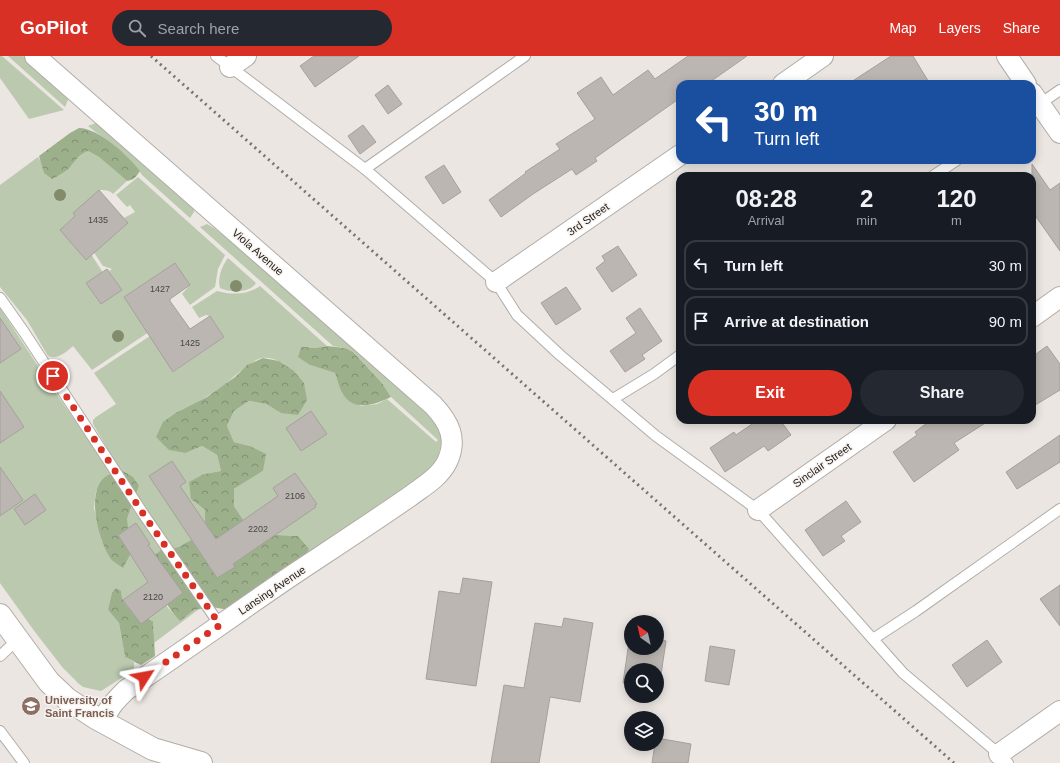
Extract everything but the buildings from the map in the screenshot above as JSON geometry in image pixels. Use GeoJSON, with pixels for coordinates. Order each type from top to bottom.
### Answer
{"type":"FeatureCollection","features":[{"type":"Feature","properties":{"kind":"street","name":"Viola Avenue"},"geometry":{"type":"LineString","coordinates":[[35,56],[433,405],[444,417],[450,429],[452,438],[447,462]]}},
{"type":"Feature","properties":{"kind":"street"},"geometry":{"type":"LineString","coordinates":[[789,80],[823,56]]}},
{"type":"Feature","properties":{"kind":"street"},"geometry":{"type":"LineString","coordinates":[[1007,56],[1023,80]]}},
{"type":"Feature","properties":{"kind":"street"},"geometry":{"type":"LineString","coordinates":[[1036,104],[1060,133]]}},
{"type":"Feature","properties":{"kind":"street","name":"3rd Street"},"geometry":{"type":"LineString","coordinates":[[496,282],[676,158]]}},
{"type":"Feature","properties":{"kind":"street"},"geometry":{"type":"LineString","coordinates":[[1036,314],[1060,297]]}},
{"type":"Feature","properties":{"kind":"street","name":"Sinclair Street"},"geometry":{"type":"LineString","coordinates":[[758,510],[880,424]]}},
{"type":"Feature","properties":{"kind":"street","name":"Lansing Avenue"},"geometry":{"type":"LineString","coordinates":[[103,722],[112,704],[126,690],[291,576],[382,517],[431,481],[447,462]]}},
{"type":"Feature","properties":{"kind":"street"},"geometry":{"type":"LineString","coordinates":[[0,615],[49,682],[67,699],[103,722],[153,749],[201,763]]}},
{"type":"Feature","properties":{"kind":"street"},"geometry":{"type":"LineString","coordinates":[[1004,758],[1060,711]]}},
{"type":"Feature","properties":{"kind":"lane"},"geometry":{"type":"LineString","coordinates":[[365,169],[525,56]]}},
{"type":"Feature","properties":{"kind":"lane"},"geometry":{"type":"LineString","coordinates":[[230,60],[365,169],[496,282],[517,315],[560,355],[656,436],[758,510],[903,673],[1004,758]]}},
{"type":"Feature","properties":{"kind":"lane"},"geometry":{"type":"LineString","coordinates":[[1036,101],[1060,90]]}},
{"type":"Feature","properties":{"kind":"lane"},"geometry":{"type":"LineString","coordinates":[[939,172],[951,164]]}},
{"type":"Feature","properties":{"kind":"lane"},"geometry":{"type":"LineString","coordinates":[[0,298],[144,515],[220,625]]}},
{"type":"Feature","properties":{"kind":"lane"},"geometry":{"type":"LineString","coordinates":[[613,399],[654,374],[676,358]]}},
{"type":"Feature","properties":{"kind":"lane"},"geometry":{"type":"LineString","coordinates":[[873,639],[916,611],[1060,509]]}},
{"type":"Feature","properties":{"kind":"lane"},"geometry":{"type":"LineString","coordinates":[[0,656],[17,640]]}},
{"type":"Feature","properties":{"kind":"lane"},"geometry":{"type":"LineString","coordinates":[[0,732],[24,763]]}},
{"type":"Feature","properties":{"kind":"green space"},"geometry":{"type":"Polygon","coordinates":[[[0,56],[2,56],[64,110],[29,119],[0,78],[0,56]]]}},
{"type":"Feature","properties":{"kind":"green space"},"geometry":{"type":"Polygon","coordinates":[[[8,56],[23,56],[65,94],[68,100],[65,107],[8,56]]]}},
{"type":"Feature","properties":{"kind":"green space"},"geometry":{"type":"Polygon","coordinates":[[[96,123],[189,203],[194,209],[194,212],[190,218],[142,175],[127,157],[88,126],[96,123]]]}},
{"type":"Feature","properties":{"kind":"green space"},"geometry":{"type":"Polygon","coordinates":[[[79,128],[87,129],[95,133],[121,151],[140,171],[136,177],[127,181],[99,157],[88,151],[80,156],[67,170],[52,179],[44,173],[39,156],[79,128]]]}},
{"type":"Feature","properties":{"kind":"green space"},"geometry":{"type":"Polygon","coordinates":[[[88,151],[99,157],[127,181],[113,194],[109,191],[99,190],[73,213],[75,216],[60,230],[78,250],[85,245],[102,271],[86,283],[101,304],[122,290],[109,271],[112,269],[103,266],[93,251],[128,223],[124,218],[135,212],[130,205],[127,207],[116,195],[138,177],[225,255],[218,269],[215,287],[190,305],[182,294],[190,285],[175,263],[124,297],[140,321],[161,324],[92,370],[73,346],[65,353],[58,356],[48,356],[27,320],[0,287],[0,185],[38,157],[43,165],[44,173],[71,166],[79,155],[88,151]]]}},
{"type":"Feature","properties":{"kind":"green space"},"geometry":{"type":"Polygon","coordinates":[[[207,224],[243,251],[411,396],[437,423],[442,437],[437,459],[426,473],[305,557],[298,536],[257,534],[248,527],[234,506],[234,489],[263,471],[250,446],[234,442],[227,426],[234,411],[249,401],[266,404],[281,413],[293,370],[286,365],[271,358],[262,358],[257,360],[251,363],[215,392],[177,412],[186,453],[202,446],[217,455],[221,471],[204,474],[191,499],[205,510],[205,527],[190,540],[178,547],[173,548],[136,494],[139,486],[121,472],[93,424],[93,420],[96,417],[116,404],[94,373],[162,328],[174,372],[224,337],[210,316],[206,315],[199,318],[192,307],[217,291],[228,293],[245,293],[260,286],[327,346],[320,348],[309,347],[310,365],[335,373],[339,382],[360,406],[377,404],[387,399],[436,442],[438,440],[391,397],[382,383],[353,352],[345,348],[333,346],[200,227],[207,224]]]}},
{"type":"Feature","properties":{"kind":"green space"},"geometry":{"type":"Polygon","coordinates":[[[228,258],[256,283],[253,286],[249,289],[240,291],[229,291],[220,288],[219,280],[221,272],[228,258]]]}},
{"type":"Feature","properties":{"kind":"green space"},"geometry":{"type":"Polygon","coordinates":[[[0,308],[51,386],[113,475],[96,491],[94,508],[102,542],[127,519],[132,506],[163,549],[160,593],[168,608],[180,620],[194,610],[199,609],[154,643],[153,621],[125,606],[121,597],[108,610],[119,623],[125,657],[134,662],[134,668],[131,672],[101,691],[83,687],[63,668],[0,583],[0,308]]]}},
{"type":"Feature","properties":{"kind":"green space"},"geometry":{"type":"Polygon","coordinates":[[[327,346],[345,348],[353,352],[382,383],[391,397],[366,405],[353,403],[348,400],[340,389],[335,373],[310,365],[298,357],[301,347],[317,348],[327,346]]]}},
{"type":"Feature","properties":{"kind":"green space"},"geometry":{"type":"Polygon","coordinates":[[[263,358],[279,361],[293,370],[304,383],[307,400],[298,415],[281,413],[266,404],[249,401],[234,411],[227,426],[234,442],[250,446],[266,454],[263,471],[234,489],[234,506],[248,527],[257,534],[298,536],[309,549],[301,564],[286,572],[269,578],[256,588],[244,601],[229,610],[212,607],[194,610],[180,621],[169,607],[161,593],[148,561],[161,550],[178,547],[193,539],[205,527],[205,510],[191,499],[189,482],[204,474],[221,471],[217,455],[202,446],[186,453],[169,450],[156,437],[163,422],[177,412],[207,397],[235,377],[247,365],[263,358]]]}},
{"type":"Feature","properties":{"kind":"green space"},"geometry":{"type":"Polygon","coordinates":[[[123,471],[133,477],[139,486],[127,519],[131,553],[123,568],[110,558],[105,548],[98,527],[95,504],[99,484],[105,477],[123,471]]]}},
{"type":"Feature","properties":{"kind":"green space"},"geometry":{"type":"Polygon","coordinates":[[[116,588],[121,591],[127,607],[153,621],[155,656],[141,665],[125,657],[119,623],[108,610],[112,593],[116,588]]]}},
{"type":"Feature","properties":{"kind":"railway"},"geometry":{"type":"LineString","coordinates":[[151,56],[954,763]]}},
{"type":"Feature","properties":{"kind":"place","name":"University of Saint Francis"},"geometry":{"type":"Point","coordinates":[31,706]}},
{"type":"Feature","properties":{"kind":"route"},"geometry":{"type":"LineString","coordinates":[[53,376],[144,515],[220,625],[144,677]]}}]}
